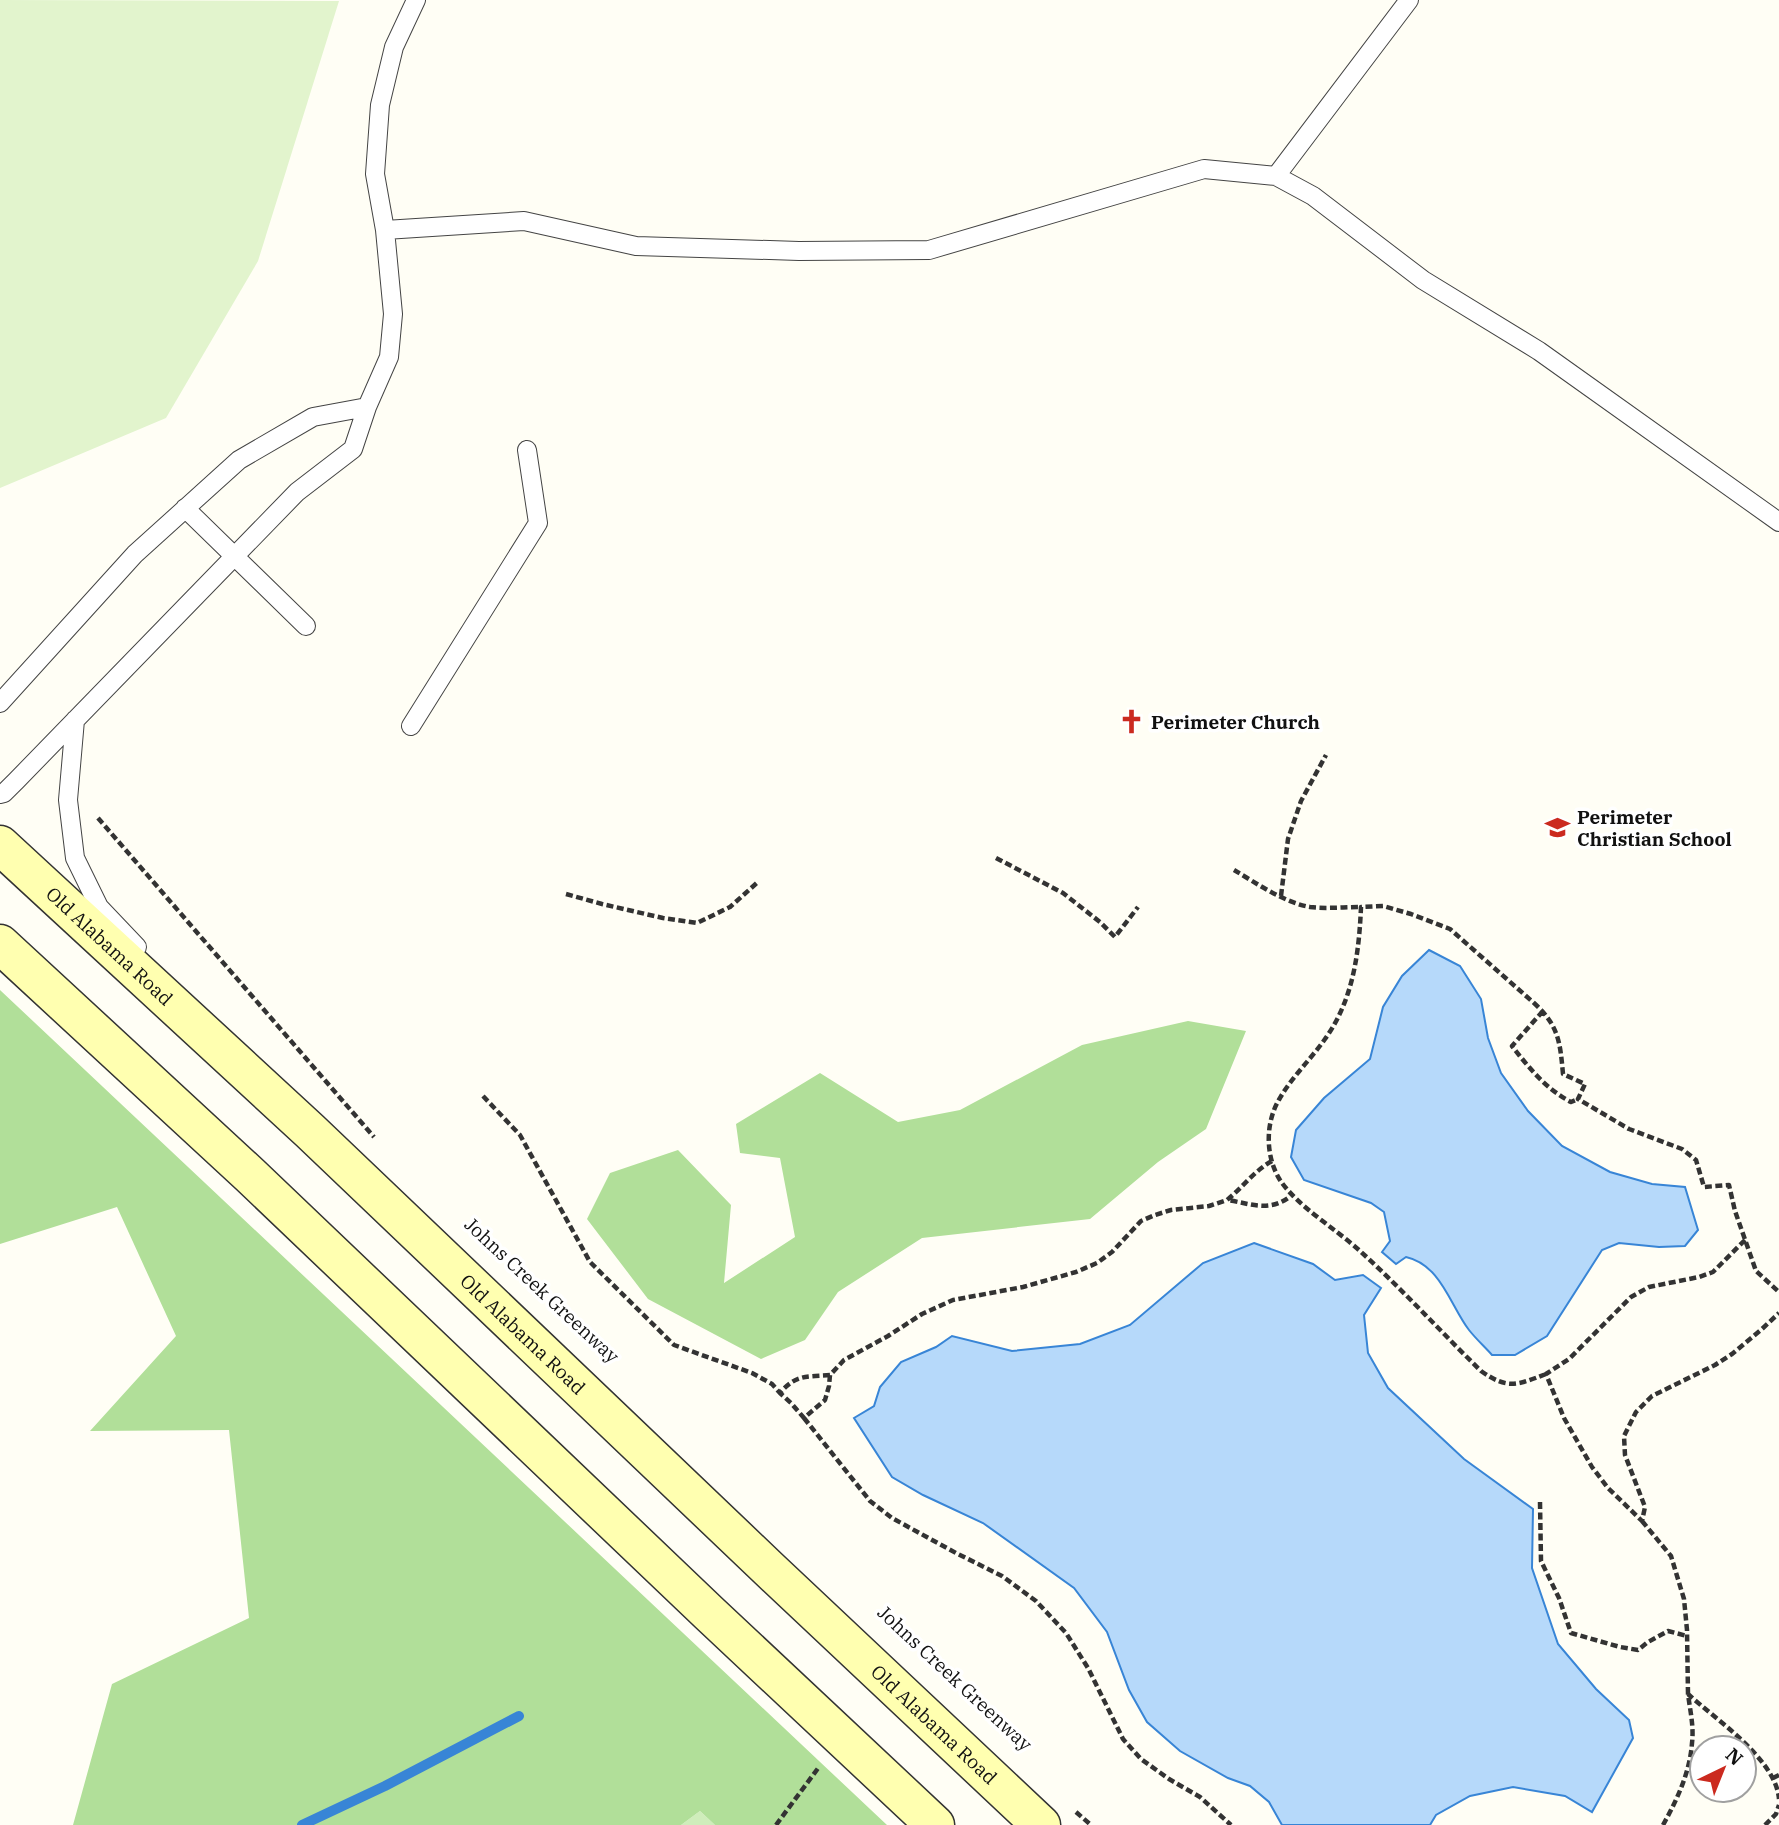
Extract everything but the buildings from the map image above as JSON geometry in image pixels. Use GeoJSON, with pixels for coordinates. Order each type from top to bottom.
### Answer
{"type":"FeatureCollection","features":[{"type":"Feature","properties":{"kind":"main road","name":"Old Alabama Road"},"geometry":{"type":"LineString","coordinates":[[0,845],[310,1131],[759,1560],[1056,1815]]}},
{"type":"Feature","properties":{"kind":"main road"},"geometry":{"type":"LineString","coordinates":[[0,944],[250,1175],[699,1604],[935,1825]]}},
{"type":"Feature","properties":{"kind":"lane"},"geometry":{"type":"LineString","coordinates":[[0,794],[4,793],[297,492],[353,449],[367,407],[389,357],[393,314],[375,174],[380,105],[394,47],[415,0]]}},
{"type":"Feature","properties":{"kind":"lane"},"geometry":{"type":"LineString","coordinates":[[1276,176],[1409,0]]}},
{"type":"Feature","properties":{"kind":"lane"},"geometry":{"type":"LineString","coordinates":[[384,230],[524,221],[636,246],[799,251],[929,250],[1204,169],[1276,176],[1313,196],[1423,280],[1539,351],[1779,522]]}},
{"type":"Feature","properties":{"kind":"lane"},"geometry":{"type":"LineString","coordinates":[[0,703],[135,554],[239,460],[313,417],[367,407]]}},
{"type":"Feature","properties":{"kind":"lane"},"geometry":{"type":"LineString","coordinates":[[411,726],[538,523],[527,450]]}},
{"type":"Feature","properties":{"kind":"lane"},"geometry":{"type":"LineString","coordinates":[[185,508],[306,626]]}},
{"type":"Feature","properties":{"kind":"lane"},"geometry":{"type":"LineString","coordinates":[[0,682],[34,666]]}},
{"type":"Feature","properties":{"kind":"lane"},"geometry":{"type":"LineString","coordinates":[[75,720],[69,815],[75,858],[99,907],[310,1131]]}},
{"type":"Feature","properties":{"kind":"path"},"geometry":{"type":"LineString","coordinates":[[1281,896],[1288,839],[1301,801],[1326,755]]}},
{"type":"Feature","properties":{"kind":"path"},"geometry":{"type":"LineString","coordinates":[[69,815],[96,816],[379,1143]]}},
{"type":"Feature","properties":{"kind":"path"},"geometry":{"type":"LineString","coordinates":[[996,858],[1063,893],[1115,937],[1138,907]]}},
{"type":"Feature","properties":{"kind":"path"},"geometry":{"type":"LineString","coordinates":[[1234,870],[1307,907],[1383,906],[1450,929],[1543,1011],[1558,1033],[1563,1074],[1585,1084],[1578,1099],[1571,1102],[1556,1094],[1533,1073],[1512,1046],[1543,1011]]}},
{"type":"Feature","properties":{"kind":"path"},"geometry":{"type":"LineString","coordinates":[[566,894],[626,910],[697,923],[730,907],[760,881]]}},
{"type":"Feature","properties":{"kind":"path"},"geometry":{"type":"LineString","coordinates":[[1361,907],[1359,941],[1349,992],[1327,1037],[1280,1098],[1274,1110],[1269,1130],[1272,1160],[1280,1180],[1292,1195],[1360,1251],[1480,1371],[1493,1380],[1508,1385],[1546,1374],[1569,1359],[1631,1297],[1650,1287],[1713,1272],[1745,1240]]}},
{"type":"Feature","properties":{"kind":"path"},"geometry":{"type":"LineString","coordinates":[[483,1096],[520,1135],[590,1262],[674,1345],[752,1373],[772,1384],[804,1418],[870,1501],[903,1524],[1002,1576],[1036,1601],[1066,1633],[1088,1668],[1123,1739],[1141,1759],[1200,1797],[1231,1825]]}},
{"type":"Feature","properties":{"kind":"path"},"geometry":{"type":"LineString","coordinates":[[1578,1099],[1629,1129],[1682,1149],[1696,1160],[1704,1187],[1728,1185],[1756,1271],[1779,1292]]}},
{"type":"Feature","properties":{"kind":"path"},"geometry":{"type":"LineString","coordinates":[[804,1418],[825,1400],[830,1386],[830,1375],[844,1360],[922,1314],[953,1300],[1023,1287],[1097,1263],[1112,1252],[1141,1221],[1171,1210],[1209,1206],[1227,1200],[1241,1189],[1259,1168],[1272,1160]]}},
{"type":"Feature","properties":{"kind":"path"},"geometry":{"type":"LineString","coordinates":[[1227,1200],[1269,1207],[1292,1195]]}},
{"type":"Feature","properties":{"kind":"path"},"geometry":{"type":"LineString","coordinates":[[1642,1521],[1645,1507],[1625,1455],[1624,1436],[1636,1412],[1652,1396],[1732,1354],[1779,1312]]}},
{"type":"Feature","properties":{"kind":"path"},"geometry":{"type":"LineString","coordinates":[[1546,1374],[1564,1418],[1592,1467],[1671,1556],[1684,1598],[1692,1743],[1679,1792],[1663,1825]]}},
{"type":"Feature","properties":{"kind":"path"},"geometry":{"type":"LineString","coordinates":[[780,1393],[788,1382],[800,1377],[830,1375]]}},
{"type":"Feature","properties":{"kind":"path"},"geometry":{"type":"LineString","coordinates":[[1540,1502],[1541,1561],[1559,1598],[1571,1633],[1638,1650],[1668,1631],[1688,1636]]}},
{"type":"Feature","properties":{"kind":"path"},"geometry":{"type":"LineString","coordinates":[[1688,1694],[1733,1732],[1765,1764],[1778,1789],[1779,1798]]}},
{"type":"Feature","properties":{"kind":"path"},"geometry":{"type":"LineString","coordinates":[[776,1825],[824,1761]]}},
{"type":"Feature","properties":{"kind":"path"},"geometry":{"type":"LineString","coordinates":[[1773,1778],[1779,1775]]}},
{"type":"Feature","properties":{"kind":"path"},"geometry":{"type":"LineString","coordinates":[[1765,1825],[1778,1814],[1779,1805]]}},
{"type":"Feature","properties":{"kind":"path"},"geometry":{"type":"LineString","coordinates":[[1056,1815],[1091,1825]]}},
{"type":"Feature","properties":{"kind":"green space"},"geometry":{"type":"Polygon","coordinates":[[[0,0],[339,1],[258,261],[166,418],[0,488],[0,0]]]}},
{"type":"Feature","properties":{"kind":"green space"},"geometry":{"type":"Polygon","coordinates":[[[0,990],[887,1825],[715,1825],[700,1811],[681,1825],[73,1825],[112,1684],[249,1618],[229,1430],[90,1431],[176,1336],[117,1207],[0,1244],[0,990]]]}},
{"type":"Feature","properties":{"kind":"green space"},"geometry":{"type":"Polygon","coordinates":[[[1188,1021],[1246,1031],[1206,1129],[1158,1162],[1090,1219],[922,1238],[838,1292],[805,1340],[761,1359],[648,1299],[587,1219],[610,1173],[678,1150],[731,1205],[724,1283],[795,1237],[780,1158],[740,1153],[736,1124],[820,1073],[898,1122],[960,1110],[1082,1045],[1188,1021]]]}},
{"type":"Feature","properties":{"kind":"green space"},"geometry":{"type":"Polygon","coordinates":[[[700,1811],[715,1825],[681,1825],[700,1811]]]}},
{"type":"Feature","properties":{"kind":"water"},"geometry":{"type":"Polygon","coordinates":[[[1429,950],[1460,966],[1481,999],[1488,1038],[1501,1073],[1528,1111],[1562,1146],[1610,1172],[1652,1184],[1685,1187],[1698,1230],[1685,1246],[1659,1247],[1619,1243],[1602,1250],[1547,1336],[1515,1355],[1492,1355],[1469,1330],[1444,1287],[1428,1268],[1406,1257],[1396,1264],[1382,1252],[1390,1241],[1384,1212],[1371,1203],[1304,1180],[1291,1157],[1296,1130],[1324,1098],[1370,1059],[1383,1007],[1402,976],[1429,950]]]}},
{"type":"Feature","properties":{"kind":"water"},"geometry":{"type":"Polygon","coordinates":[[[1254,1243],[1313,1264],[1335,1280],[1363,1275],[1381,1288],[1364,1315],[1368,1353],[1388,1388],[1464,1459],[1533,1509],[1532,1568],[1558,1644],[1596,1689],[1629,1720],[1633,1738],[1592,1812],[1565,1796],[1513,1787],[1470,1796],[1436,1815],[1430,1825],[1282,1825],[1269,1802],[1250,1786],[1228,1778],[1180,1751],[1147,1722],[1129,1690],[1107,1632],[1074,1588],[983,1523],[892,1477],[854,1418],[874,1406],[880,1387],[901,1362],[936,1347],[952,1336],[1012,1351],[1080,1344],[1130,1325],[1203,1263],[1254,1243]]]}},
{"type":"Feature","properties":{"kind":"waterway"},"geometry":{"type":"LineString","coordinates":[[302,1825],[385,1786],[519,1716]]}},
{"type":"Feature","properties":{"kind":"place","name":"Perimeter Church"},"geometry":{"type":"Point","coordinates":[1131,722]}},
{"type":"Feature","properties":{"kind":"place","name":"Perimeter Christian School"},"geometry":{"type":"Point","coordinates":[1557,828]}}]}
